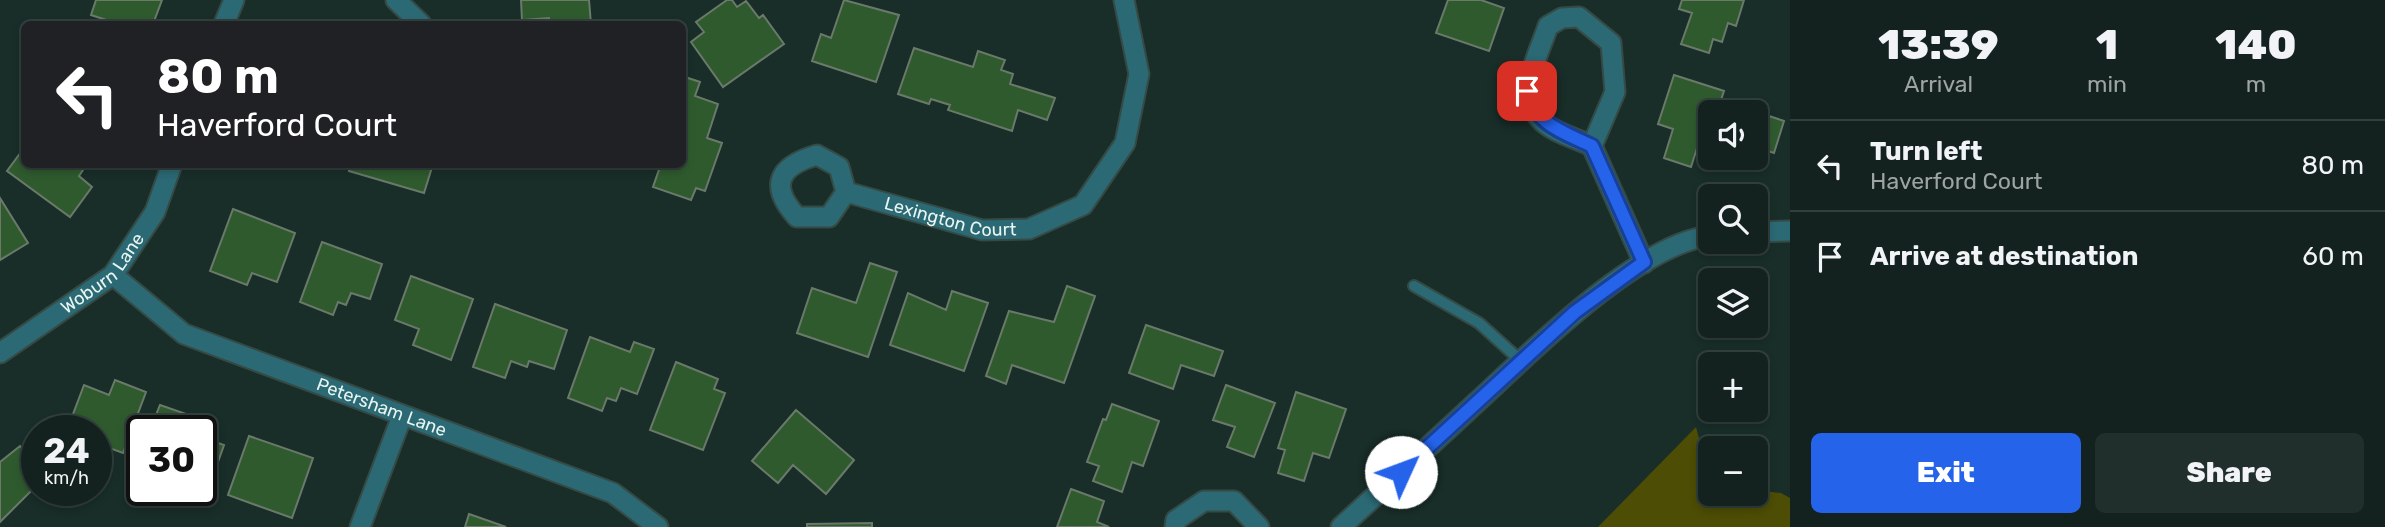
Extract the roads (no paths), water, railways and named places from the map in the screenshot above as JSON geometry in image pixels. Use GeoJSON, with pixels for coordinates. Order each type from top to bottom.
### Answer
{"type":"FeatureCollection","features":[{"type":"Feature","properties":{"kind":"street"},"geometry":{"type":"LineString","coordinates":[[225,21],[234,0]]}},
{"type":"Feature","properties":{"kind":"street"},"geometry":{"type":"LineString","coordinates":[[396,0],[418,21]]}},
{"type":"Feature","properties":{"kind":"street","name":"Lexington Court"},"geometry":{"type":"LineString","coordinates":[[846,192],[982,230],[1028,229],[1083,205],[1125,143],[1139,74],[1125,0]]}},
{"type":"Feature","properties":{"kind":"street"},"geometry":{"type":"LineString","coordinates":[[1592,146],[1615,92],[1611,43],[1579,17],[1562,18],[1548,26],[1527,91],[1530,104],[1544,123],[1592,146],[1644,262]]}},
{"type":"Feature","properties":{"kind":"street","name":"Woburn Lane"},"geometry":{"type":"LineString","coordinates":[[0,353],[113,275],[155,212],[171,168]]}},
{"type":"Feature","properties":{"kind":"street"},"geometry":{"type":"LineString","coordinates":[[1768,232],[1790,232]]}},
{"type":"Feature","properties":{"kind":"street"},"geometry":{"type":"LineString","coordinates":[[1341,527],[1575,312],[1644,262],[1698,237]]}},
{"type":"Feature","properties":{"kind":"street","name":"Petersham Lane"},"geometry":{"type":"LineString","coordinates":[[113,275],[184,334],[613,493],[658,527]]}},
{"type":"Feature","properties":{"kind":"street"},"geometry":{"type":"LineString","coordinates":[[360,527],[402,416]]}},
{"type":"Feature","properties":{"kind":"street"},"geometry":{"type":"LineString","coordinates":[[1175,527],[1176,520],[1204,501],[1234,501],[1259,527]]}},
{"type":"Feature","properties":{"kind":"lane"},"geometry":{"type":"LineString","coordinates":[[1414,286],[1479,323],[1521,361]]}}]}
